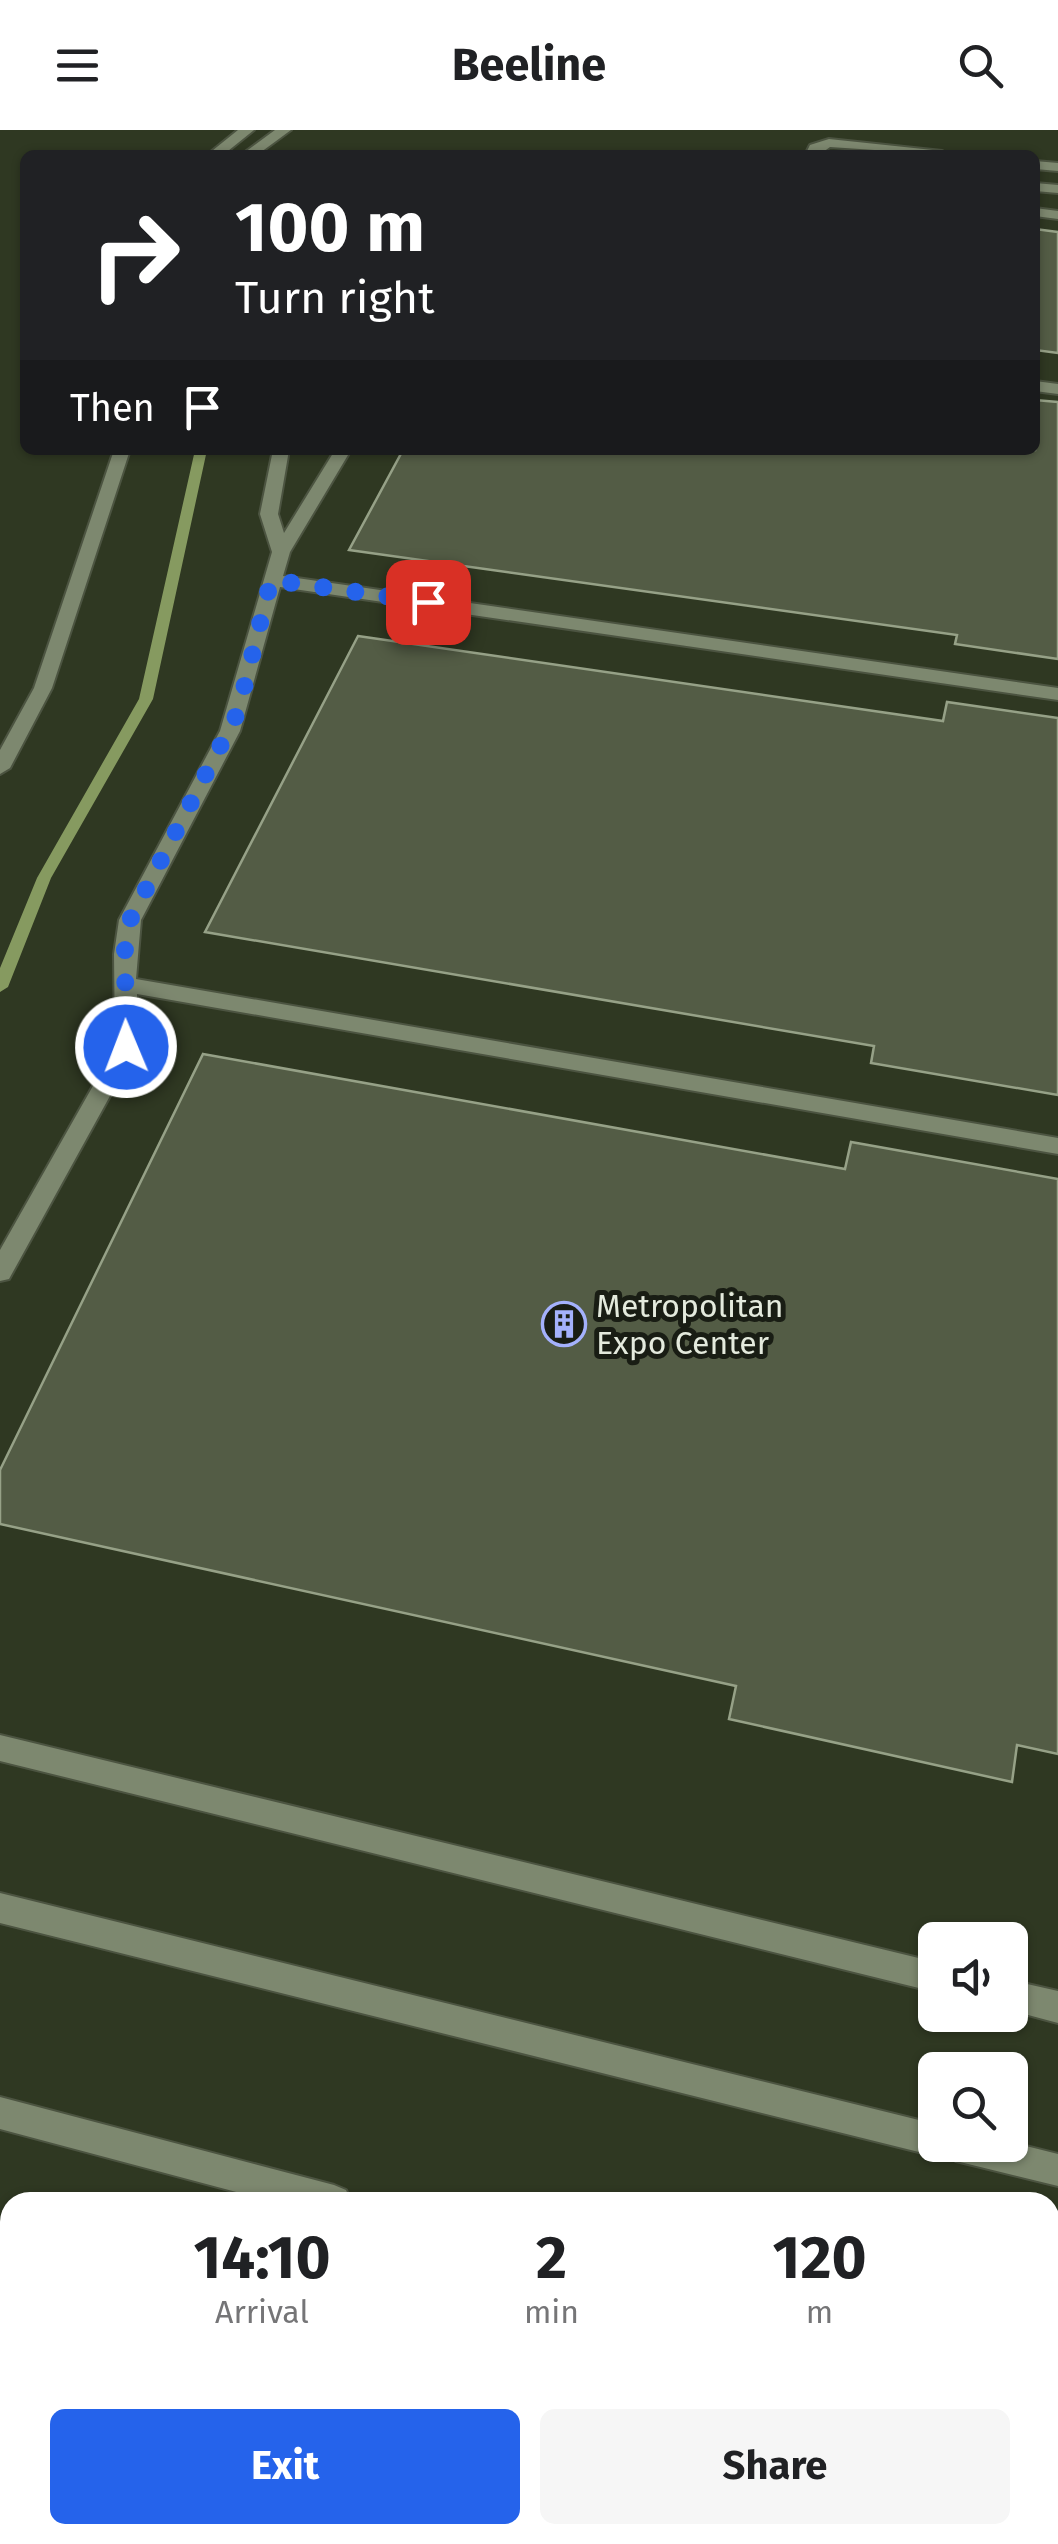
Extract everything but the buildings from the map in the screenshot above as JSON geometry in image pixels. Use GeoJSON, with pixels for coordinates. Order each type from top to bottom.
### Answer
{"type":"FeatureCollection","features":[{"type":"Feature","properties":{"kind":"street"},"geometry":{"type":"LineString","coordinates":[[221,150],[247,130]]}},
{"type":"Feature","properties":{"kind":"street"},"geometry":{"type":"LineString","coordinates":[[255,150],[284,130]]}},
{"type":"Feature","properties":{"kind":"street"},"geometry":{"type":"LineString","coordinates":[[814,150],[830,143],[895,150]]}},
{"type":"Feature","properties":{"kind":"street"},"geometry":{"type":"LineString","coordinates":[[0,768],[43,688],[120,455]]}},
{"type":"Feature","properties":{"kind":"street"},"geometry":{"type":"LineString","coordinates":[[280,455],[269,514],[280,552]]}},
{"type":"Feature","properties":{"kind":"street"},"geometry":{"type":"LineString","coordinates":[[0,1272],[126,1047],[129,1022],[122,950],[130,920],[238,712],[280,552],[340,455]]}},
{"type":"Feature","properties":{"kind":"street"},"geometry":{"type":"LineString","coordinates":[[271,580],[1058,694]]}},
{"type":"Feature","properties":{"kind":"street"},"geometry":{"type":"LineString","coordinates":[[124,984],[1058,1146]]}},
{"type":"Feature","properties":{"kind":"street"},"geometry":{"type":"LineString","coordinates":[[0,1748],[918,1973]]}},
{"type":"Feature","properties":{"kind":"street"},"geometry":{"type":"LineString","coordinates":[[0,1908],[918,2136]]}},
{"type":"Feature","properties":{"kind":"street"},"geometry":{"type":"LineString","coordinates":[[1028,2000],[1058,2007]]}},
{"type":"Feature","properties":{"kind":"street"},"geometry":{"type":"LineString","coordinates":[[0,2113],[296,2192]]}},
{"type":"Feature","properties":{"kind":"street"},"geometry":{"type":"LineString","coordinates":[[1025,2162],[1058,2170]]}},
{"type":"Feature","properties":{"kind":"waterway"},"geometry":{"type":"LineString","coordinates":[[0,987],[44,878],[146,699],[200,455]]}},
{"type":"Feature","properties":{"kind":"place","name":"Metropolitan Expo Center"},"geometry":{"type":"Point","coordinates":[564,1324]}},
{"type":"Feature","properties":{"kind":"route"},"geometry":{"type":"LineString","coordinates":[[126,1047],[129,1022],[122,950],[130,920],[238,712],[271,580],[428,602]]}}]}
